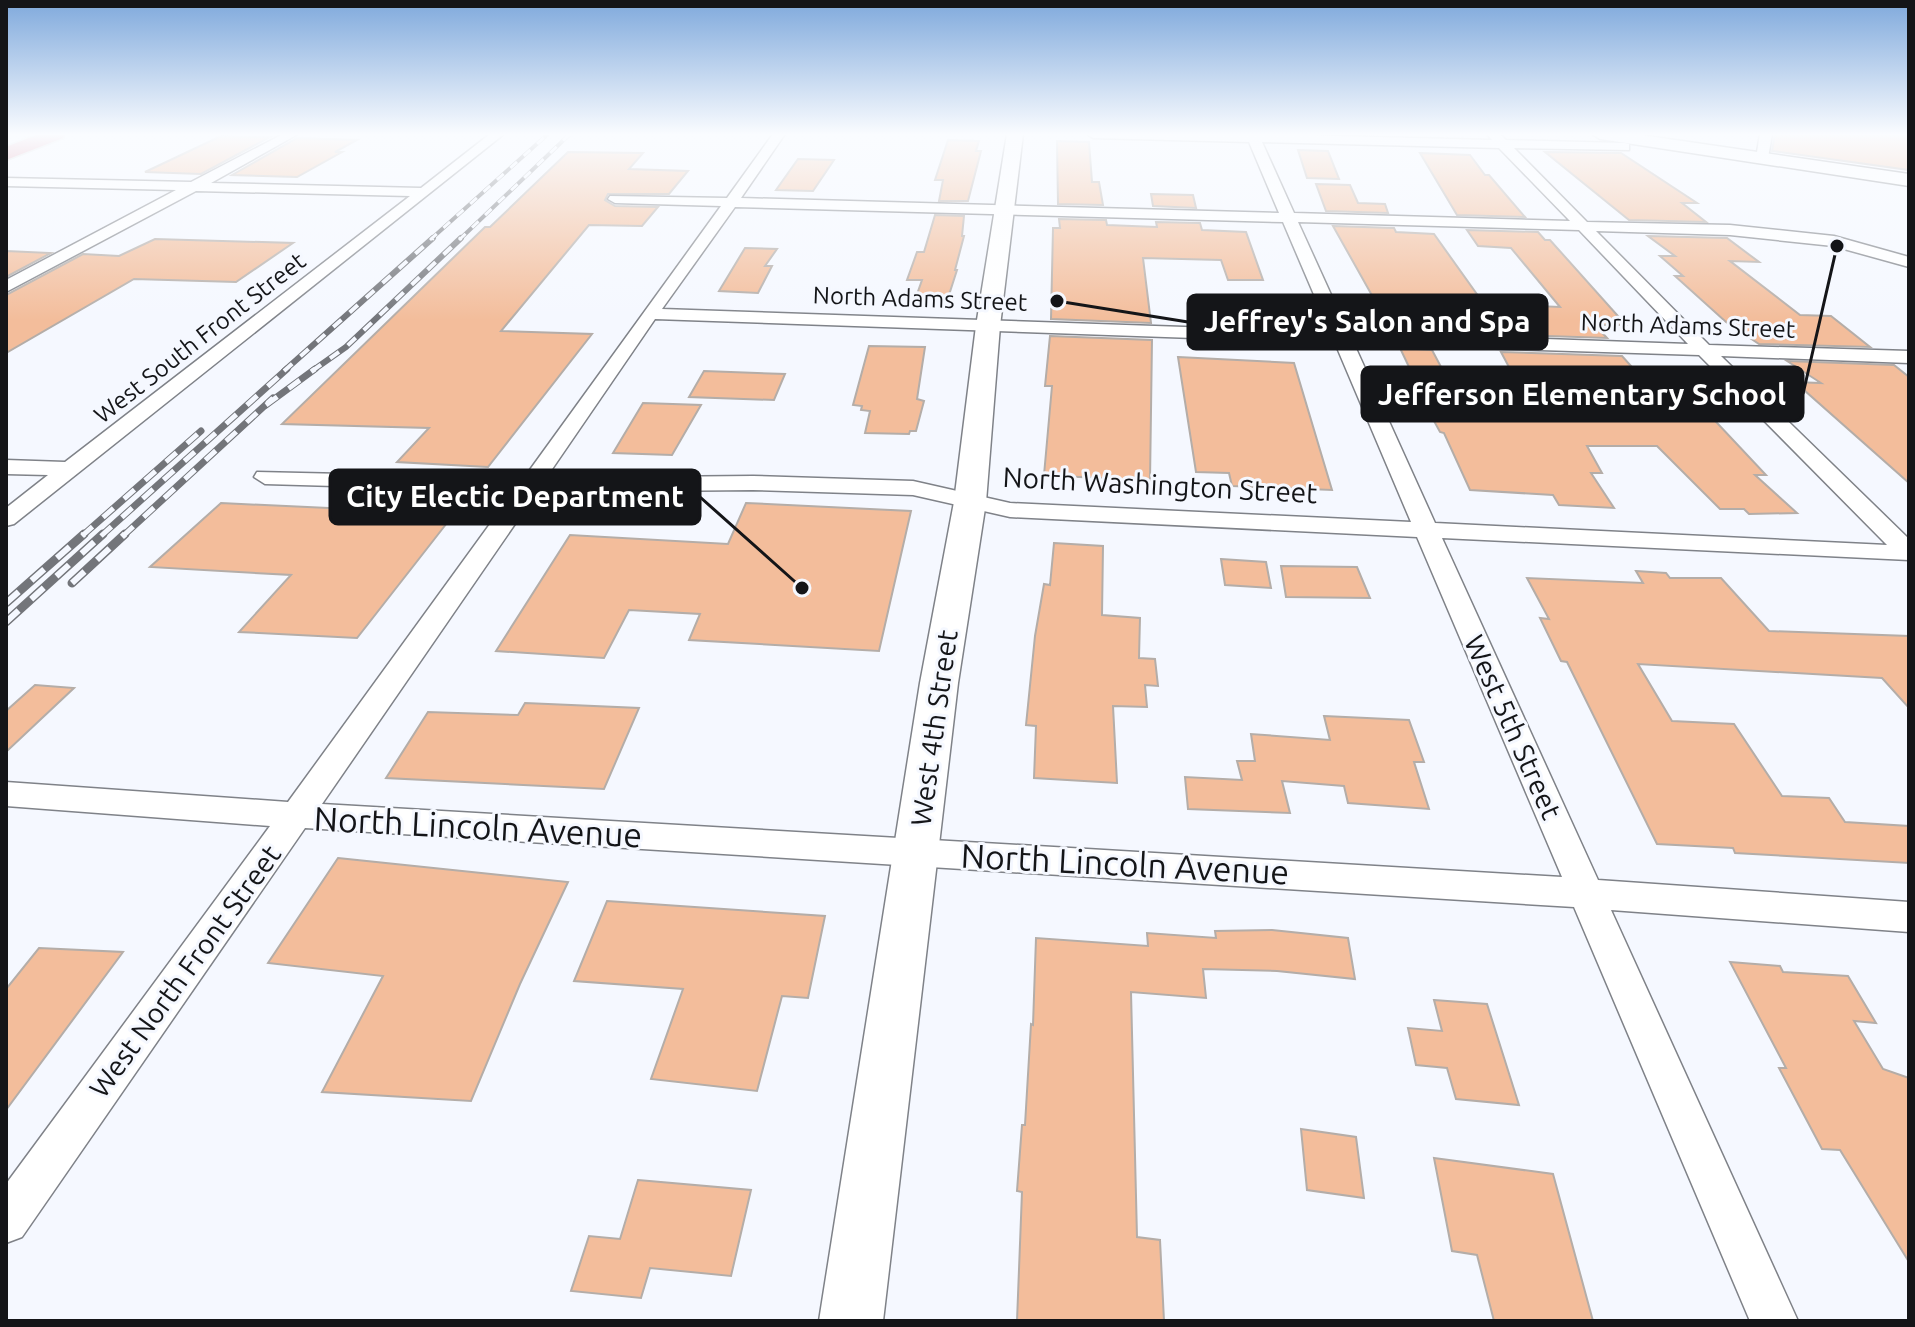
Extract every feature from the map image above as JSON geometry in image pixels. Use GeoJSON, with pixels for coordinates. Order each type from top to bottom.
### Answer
{"type":"FeatureCollection","features":[{"type":"Feature","properties":{"kind":"main road","name":"West 4th Street"},"geometry":{"type":"LineString","coordinates":[[851,1321],[939,683],[970,502],[988,326],[1007,196]]}},
{"type":"Feature","properties":{"kind":"street"},"geometry":{"type":"LineString","coordinates":[[6,287],[175,196]]}},
{"type":"Feature","properties":{"kind":"street","name":"West South Front Street"},"geometry":{"type":"LineString","coordinates":[[6,519],[420,196]]}},
{"type":"Feature","properties":{"kind":"street","name":"West North Front Street"},"geometry":{"type":"LineString","coordinates":[[6,1221],[532,485],[649,314],[738,196]]}},
{"type":"Feature","properties":{"kind":"street","name":"West 5th Street"},"geometry":{"type":"LineString","coordinates":[[1280,196],[1774,1321]]}},
{"type":"Feature","properties":{"kind":"street"},"geometry":{"type":"LineString","coordinates":[[1554,196],[1909,553]]}},
{"type":"Feature","properties":{"kind":"street"},"geometry":{"type":"LineString","coordinates":[[615,199],[1730,230],[1834,241],[1909,262]]}},
{"type":"Feature","properties":{"kind":"street","name":"North Adams Street"},"geometry":{"type":"LineString","coordinates":[[649,314],[1909,357]]}},
{"type":"Feature","properties":{"kind":"street"},"geometry":{"type":"LineString","coordinates":[[6,467],[70,469]]}},
{"type":"Feature","properties":{"kind":"street","name":"North Washington Street"},"geometry":{"type":"LineString","coordinates":[[265,477],[532,485],[753,483],[913,488],[1010,510],[1909,553]]}},
{"type":"Feature","properties":{"kind":"street","name":"North Lincoln Avenue"},"geometry":{"type":"LineString","coordinates":[[6,794],[296,816],[1585,891],[1909,917]]}},
{"type":"Feature","properties":{"kind":"building"},"geometry":{"type":"Polygon","coordinates":[[[522,196],[607,196],[605,200],[615,206],[658,207],[642,226],[589,225],[501,331],[592,334],[488,467],[397,462],[429,428],[282,424],[485,227],[490,227],[522,196]]]}},
{"type":"Feature","properties":{"kind":"building"},"geometry":{"type":"Polygon","coordinates":[[[940,196],[969,196],[968,201],[939,201],[940,196]]]}},
{"type":"Feature","properties":{"kind":"building"},"geometry":{"type":"Polygon","coordinates":[[[1058,196],[1101,196],[1103,205],[1058,204],[1058,196]]]}},
{"type":"Feature","properties":{"kind":"building"},"geometry":{"type":"Polygon","coordinates":[[[1151,196],[1193,196],[1196,208],[1153,206],[1151,196]]]}},
{"type":"Feature","properties":{"kind":"building"},"geometry":{"type":"Polygon","coordinates":[[[1320,196],[1355,196],[1358,203],[1385,204],[1388,213],[1326,211],[1320,196]]]}},
{"type":"Feature","properties":{"kind":"building"},"geometry":{"type":"Polygon","coordinates":[[[1446,196],[1507,196],[1525,217],[1457,215],[1446,196]]]}},
{"type":"Feature","properties":{"kind":"building"},"geometry":{"type":"Polygon","coordinates":[[[1599,196],[1686,196],[1697,203],[1682,203],[1706,222],[1629,220],[1599,196]]]}},
{"type":"Feature","properties":{"kind":"building"},"geometry":{"type":"Polygon","coordinates":[[[935,215],[964,216],[964,236],[957,270],[948,298],[916,297],[922,280],[907,280],[917,252],[924,252],[935,215]]]}},
{"type":"Feature","properties":{"kind":"building"},"geometry":{"type":"Polygon","coordinates":[[[1059,219],[1106,220],[1107,225],[1157,227],[1156,222],[1200,223],[1202,230],[1246,232],[1263,280],[1228,280],[1221,260],[1143,258],[1151,323],[1051,319],[1053,228],[1060,228],[1059,219]]]}},
{"type":"Feature","properties":{"kind":"building"},"geometry":{"type":"Polygon","coordinates":[[[1333,226],[1394,228],[1396,232],[1434,234],[1484,304],[1560,307],[1511,248],[1478,246],[1467,230],[1538,232],[1545,240],[1550,240],[1626,325],[1595,325],[1607,338],[1491,334],[1486,324],[1418,323],[1423,332],[1392,331],[1333,226]]]}},
{"type":"Feature","properties":{"kind":"building"},"geometry":{"type":"Polygon","coordinates":[[[1648,236],[1727,238],[1759,262],[1730,261],[1800,315],[1831,316],[1870,347],[1759,344],[1726,322],[1675,276],[1683,276],[1660,256],[1675,256],[1648,236]]]}},
{"type":"Feature","properties":{"kind":"building"},"geometry":{"type":"Polygon","coordinates":[[[155,239],[293,243],[236,282],[134,279],[6,353],[6,295],[83,254],[119,256],[155,239]]]}},
{"type":"Feature","properties":{"kind":"building"},"geometry":{"type":"Polygon","coordinates":[[[745,248],[777,249],[765,266],[772,266],[758,293],[719,291],[745,248]]]}},
{"type":"Feature","properties":{"kind":"building"},"geometry":{"type":"Polygon","coordinates":[[[6,251],[51,253],[6,277],[6,251]]]}},
{"type":"Feature","properties":{"kind":"building"},"geometry":{"type":"Polygon","coordinates":[[[1050,336],[1152,340],[1150,481],[1044,475],[1052,386],[1045,386],[1050,336]]]}},
{"type":"Feature","properties":{"kind":"building"},"geometry":{"type":"Polygon","coordinates":[[[869,346],[925,347],[917,399],[924,401],[916,431],[909,434],[865,433],[870,411],[853,405],[869,346]]]}},
{"type":"Feature","properties":{"kind":"building"},"geometry":{"type":"Polygon","coordinates":[[[1400,348],[1432,350],[1449,382],[1518,384],[1501,352],[1622,356],[1640,376],[1673,376],[1766,475],[1755,475],[1797,513],[1749,514],[1744,509],[1720,509],[1657,446],[1587,446],[1602,473],[1591,473],[1614,508],[1559,505],[1553,495],[1470,490],[1444,433],[1440,432],[1417,390],[1420,390],[1400,348]]]}},
{"type":"Feature","properties":{"kind":"building"},"geometry":{"type":"Polygon","coordinates":[[[1178,357],[1294,363],[1332,490],[1232,486],[1229,473],[1196,472],[1178,357]]]}},
{"type":"Feature","properties":{"kind":"building"},"geometry":{"type":"Polygon","coordinates":[[[1787,361],[1894,365],[1909,377],[1909,483],[1795,382],[1821,383],[1787,361]]]}},
{"type":"Feature","properties":{"kind":"building"},"geometry":{"type":"Polygon","coordinates":[[[704,371],[785,374],[774,400],[689,397],[704,371]]]}},
{"type":"Feature","properties":{"kind":"building"},"geometry":{"type":"Polygon","coordinates":[[[643,403],[701,405],[672,455],[613,453],[643,403]]]}},
{"type":"Feature","properties":{"kind":"building"},"geometry":{"type":"Polygon","coordinates":[[[221,503],[454,514],[357,638],[239,632],[291,575],[150,567],[221,503]]]}},
{"type":"Feature","properties":{"kind":"building"},"geometry":{"type":"Polygon","coordinates":[[[746,503],[911,511],[879,651],[689,640],[700,614],[629,610],[604,658],[496,651],[570,535],[728,544],[746,503]]]}},
{"type":"Feature","properties":{"kind":"building"},"geometry":{"type":"Polygon","coordinates":[[[1054,543],[1103,546],[1102,615],[1140,618],[1139,658],[1155,659],[1158,686],[1145,685],[1147,707],[1113,706],[1117,783],[1034,778],[1036,726],[1026,725],[1035,636],[1044,584],[1050,585],[1054,543]]]}},
{"type":"Feature","properties":{"kind":"building"},"geometry":{"type":"Polygon","coordinates":[[[1221,559],[1266,562],[1271,588],[1225,585],[1221,559]]]}},
{"type":"Feature","properties":{"kind":"building"},"geometry":{"type":"Polygon","coordinates":[[[1281,566],[1357,567],[1370,598],[1286,597],[1281,566]]]}},
{"type":"Feature","properties":{"kind":"building"},"geometry":{"type":"Polygon","coordinates":[[[1636,571],[1666,573],[1670,578],[1721,578],[1769,631],[1909,636],[1909,708],[1882,678],[1638,664],[1672,721],[1734,724],[1782,796],[1829,798],[1845,822],[1909,826],[1909,863],[1735,853],[1733,848],[1657,844],[1567,662],[1561,661],[1540,618],[1549,619],[1527,578],[1643,583],[1636,571]]]}},
{"type":"Feature","properties":{"kind":"building"},"geometry":{"type":"Polygon","coordinates":[[[35,685],[74,688],[6,752],[6,711],[35,685]]]}},
{"type":"Feature","properties":{"kind":"building"},"geometry":{"type":"Polygon","coordinates":[[[525,703],[639,708],[604,789],[386,778],[428,712],[518,715],[525,703]]]}},
{"type":"Feature","properties":{"kind":"building"},"geometry":{"type":"Polygon","coordinates":[[[1324,716],[1409,720],[1424,762],[1414,762],[1429,809],[1348,803],[1344,786],[1282,781],[1290,813],[1188,809],[1185,777],[1242,780],[1237,761],[1255,761],[1251,734],[1330,740],[1324,716]]]}},
{"type":"Feature","properties":{"kind":"building"},"geometry":{"type":"Polygon","coordinates":[[[338,858],[568,882],[520,984],[471,1101],[322,1092],[383,976],[268,963],[338,858]]]}},
{"type":"Feature","properties":{"kind":"building"},"geometry":{"type":"Polygon","coordinates":[[[607,901],[825,916],[808,998],[782,996],[757,1091],[651,1079],[683,989],[574,981],[607,901]]]}},
{"type":"Feature","properties":{"kind":"building"},"geometry":{"type":"Polygon","coordinates":[[[1272,930],[1348,938],[1355,979],[1277,971],[1203,969],[1206,998],[1131,992],[1137,1237],[1160,1240],[1164,1321],[1017,1321],[1022,1192],[1017,1191],[1033,1025],[1036,938],[1148,946],[1147,933],[1216,938],[1215,931],[1272,930]]]}},
{"type":"Feature","properties":{"kind":"building"},"geometry":{"type":"Polygon","coordinates":[[[39,948],[123,952],[6,1110],[6,989],[39,948]]]}},
{"type":"Feature","properties":{"kind":"building"},"geometry":{"type":"Polygon","coordinates":[[[1730,962],[1780,966],[1783,972],[1848,976],[1876,1023],[1854,1021],[1883,1069],[1909,1078],[1909,1262],[1840,1150],[1822,1149],[1779,1068],[1786,1068],[1730,962]]]}},
{"type":"Feature","properties":{"kind":"building"},"geometry":{"type":"Polygon","coordinates":[[[1434,1000],[1487,1004],[1519,1105],[1456,1099],[1447,1068],[1416,1065],[1408,1028],[1442,1031],[1434,1000]]]}},
{"type":"Feature","properties":{"kind":"building"},"geometry":{"type":"Polygon","coordinates":[[[1301,1129],[1356,1137],[1364,1198],[1307,1190],[1301,1129]]]}},
{"type":"Feature","properties":{"kind":"building"},"geometry":{"type":"Polygon","coordinates":[[[1434,1158],[1553,1174],[1593,1321],[1494,1321],[1477,1255],[1452,1251],[1434,1158]]]}},
{"type":"Feature","properties":{"kind":"building"},"geometry":{"type":"Polygon","coordinates":[[[638,1180],[751,1190],[731,1276],[650,1268],[641,1298],[571,1291],[589,1236],[620,1239],[638,1180]]]}},
{"type":"Feature","properties":{"kind":"railway"},"geometry":{"type":"LineString","coordinates":[[430,240],[479,196]]}},
{"type":"Feature","properties":{"kind":"railway"},"geometry":{"type":"LineString","coordinates":[[459,240],[505,196]]}},
{"type":"Feature","properties":{"kind":"railway"},"geometry":{"type":"LineString","coordinates":[[284,371],[433,238]]}},
{"type":"Feature","properties":{"kind":"railway"},"geometry":{"type":"LineString","coordinates":[[312,371],[346,347],[461,238]]}},
{"type":"Feature","properties":{"kind":"railway"},"geometry":{"type":"LineString","coordinates":[[101,536],[287,369]]}},
{"type":"Feature","properties":{"kind":"railway"},"geometry":{"type":"LineString","coordinates":[[266,405],[315,369]]}},
{"type":"Feature","properties":{"kind":"railway"},"geometry":{"type":"LineString","coordinates":[[123,536],[273,398]]}},
{"type":"Feature","properties":{"kind":"railway"},"geometry":{"type":"LineString","coordinates":[[82,536],[201,431]]}},
{"type":"Feature","properties":{"kind":"railway"},"geometry":{"type":"LineString","coordinates":[[6,603],[84,534]]}},
{"type":"Feature","properties":{"kind":"railway"},"geometry":{"type":"LineString","coordinates":[[6,622],[103,534]]}},
{"type":"Feature","properties":{"kind":"railway"},"geometry":{"type":"LineString","coordinates":[[72,583],[125,534]]}},
{"type":"Feature","properties":{"kind":"place","name":"Jefferson Elementary School"},"geometry":{"type":"Point","coordinates":[1837,246]}},
{"type":"Feature","properties":{"kind":"place","name":"Jeffrey's Salon and Spa"},"geometry":{"type":"Point","coordinates":[1057,301]}},
{"type":"Feature","properties":{"kind":"place","name":"City Electic Department"},"geometry":{"type":"Point","coordinates":[802,588]}}]}
